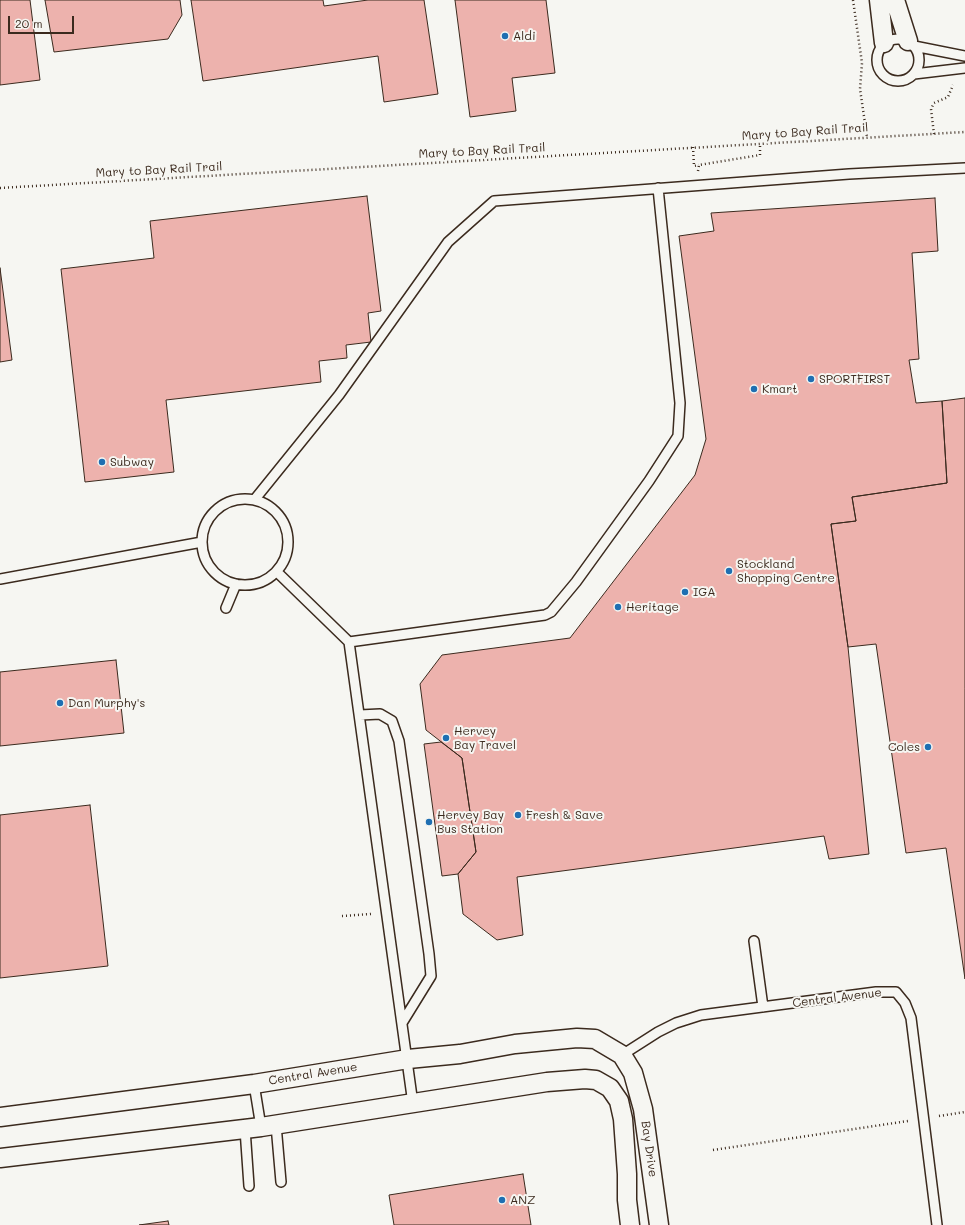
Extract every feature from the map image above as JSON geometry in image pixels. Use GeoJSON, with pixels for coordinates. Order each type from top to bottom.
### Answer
{"type":"FeatureCollection","features":[{"type":"Feature","properties":{"kind":"street"},"geometry":{"type":"LineString","coordinates":[[879,0],[884,43]]}},
{"type":"Feature","properties":{"kind":"street"},"geometry":{"type":"LineString","coordinates":[[895,0],[911,44]]}},
{"type":"Feature","properties":{"kind":"street","name":"Central Avenue"},"geometry":{"type":"LineString","coordinates":[[0,1117],[254,1084],[408,1059],[460,1054],[515,1044],[576,1038],[595,1039],[622,1054]]}},
{"type":"Feature","properties":{"kind":"street","name":"Bay Drive"},"geometry":{"type":"LineString","coordinates":[[622,1054],[633,1073],[643,1109],[659,1225]]}},
{"type":"Feature","properties":{"kind":"street","name":"Bay Drive"},"geometry":{"type":"LineString","coordinates":[[413,1104],[547,1082],[585,1079],[596,1080],[610,1088],[619,1101],[623,1119],[627,1174],[627,1200],[630,1225]]}},
{"type":"Feature","properties":{"kind":"street"},"geometry":{"type":"LineString","coordinates":[[0,1158],[260,1127],[413,1104]]}},
{"type":"Feature","properties":{"kind":"lane"},"geometry":{"type":"LineString","coordinates":[[965,56],[892,39],[884,43],[879,50],[877,59],[878,68],[882,75],[890,80],[898,81],[907,79],[914,74],[965,68]]}},
{"type":"Feature","properties":{"kind":"lane"},"geometry":{"type":"LineString","coordinates":[[911,44],[919,59],[914,74]]}},
{"type":"Feature","properties":{"kind":"lane"},"geometry":{"type":"LineString","coordinates":[[255,499],[339,395],[448,242],[494,200],[965,168]]}},
{"type":"Feature","properties":{"kind":"lane"},"geometry":{"type":"LineString","coordinates":[[350,642],[545,615],[551,612],[576,582],[649,481],[678,436],[680,403],[658,188]]}},
{"type":"Feature","properties":{"kind":"lane"},"geometry":{"type":"LineString","coordinates":[[245,498],[255,499],[267,504],[277,512],[284,523],[288,536],[288,549],[284,561],[276,572],[265,580],[251,585],[236,584],[223,579],[212,569],[204,556],[202,542],[204,528],[211,515],[222,505],[245,498]]}},
{"type":"Feature","properties":{"kind":"lane"},"geometry":{"type":"LineString","coordinates":[[0,579],[202,542]]}},
{"type":"Feature","properties":{"kind":"lane"},"geometry":{"type":"LineString","coordinates":[[276,572],[350,642],[413,1104]]}},
{"type":"Feature","properties":{"kind":"lane"},"geometry":{"type":"LineString","coordinates":[[226,608],[236,584]]}},
{"type":"Feature","properties":{"kind":"lane"},"geometry":{"type":"LineString","coordinates":[[360,715],[380,714],[392,721],[399,741],[429,954],[431,976],[402,1023]]}},
{"type":"Feature","properties":{"kind":"lane"},"geometry":{"type":"LineString","coordinates":[[754,941],[763,1007]]}},
{"type":"Feature","properties":{"kind":"lane","name":"Central Avenue"},"geometry":{"type":"LineString","coordinates":[[622,1054],[676,1023],[701,1015],[876,992],[896,992],[905,1003],[911,1018],[937,1225]]}},
{"type":"Feature","properties":{"kind":"lane"},"geometry":{"type":"LineString","coordinates":[[254,1084],[260,1127],[281,1182]]}},
{"type":"Feature","properties":{"kind":"lane"},"geometry":{"type":"LineString","coordinates":[[249,1186],[260,1127]]}},
{"type":"Feature","properties":{"kind":"path"},"geometry":{"type":"LineString","coordinates":[[853,0],[862,63],[860,89],[867,137]]}},
{"type":"Feature","properties":{"kind":"path"},"geometry":{"type":"LineString","coordinates":[[934,134],[931,109],[934,103],[948,97],[953,86]]}},
{"type":"Feature","properties":{"kind":"path","name":"Mary to Bay Rail Trail"},"geometry":{"type":"LineString","coordinates":[[0,188],[965,132]]}},
{"type":"Feature","properties":{"kind":"path"},"geometry":{"type":"LineString","coordinates":[[693,147],[694,166],[760,155],[760,145]]}},
{"type":"Feature","properties":{"kind":"path"},"geometry":{"type":"LineString","coordinates":[[698,176],[699,165]]}},
{"type":"Feature","properties":{"kind":"path"},"geometry":{"type":"LineString","coordinates":[[342,916],[387,912]]}},
{"type":"Feature","properties":{"kind":"path"},"geometry":{"type":"LineString","coordinates":[[713,1150],[965,1112]]}},
{"type":"Feature","properties":{"kind":"building"},"geometry":{"type":"Polygon","coordinates":[[[0,0],[30,0],[40,80],[0,85],[0,0]]]}},
{"type":"Feature","properties":{"kind":"building"},"geometry":{"type":"Polygon","coordinates":[[[45,0],[180,0],[182,15],[168,39],[54,52],[45,0]]]}},
{"type":"Feature","properties":{"kind":"building"},"geometry":{"type":"Polygon","coordinates":[[[191,0],[323,0],[324,6],[368,0],[424,0],[438,94],[384,102],[378,56],[203,81],[191,0]]]}},
{"type":"Feature","properties":{"kind":"building","name":"Aldi"},"geometry":{"type":"Polygon","coordinates":[[[455,0],[546,0],[555,73],[512,78],[516,111],[470,117],[455,0]]]}},
{"type":"Feature","properties":{"kind":"building"},"geometry":{"type":"Polygon","coordinates":[[[367,196],[381,311],[368,313],[371,342],[346,345],[347,358],[319,361],[321,382],[166,400],[174,472],[85,482],[61,269],[154,258],[150,221],[367,196]]]}},
{"type":"Feature","properties":{"kind":"building","name":"Stockland Shopping Centre"},"geometry":{"type":"Polygon","coordinates":[[[935,198],[938,251],[912,253],[919,359],[909,360],[916,403],[942,401],[947,483],[852,497],[856,521],[831,524],[848,647],[869,854],[829,859],[824,836],[517,877],[523,935],[497,940],[463,914],[458,874],[476,852],[462,758],[426,730],[420,684],[442,655],[570,638],[695,475],[706,439],[679,236],[714,231],[711,213],[935,198]]]}},
{"type":"Feature","properties":{"kind":"building"},"geometry":{"type":"Polygon","coordinates":[[[0,268],[12,360],[0,362],[0,268]]]}},
{"type":"Feature","properties":{"kind":"building","name":"Coles"},"geometry":{"type":"Polygon","coordinates":[[[965,398],[965,979],[946,848],[906,853],[876,644],[848,647],[831,524],[856,521],[852,497],[947,483],[942,401],[965,398]]]}},
{"type":"Feature","properties":{"kind":"building","name":"Dan Murphy's"},"geometry":{"type":"Polygon","coordinates":[[[116,660],[124,733],[0,746],[0,672],[116,660]]]}},
{"type":"Feature","properties":{"kind":"building"},"geometry":{"type":"Polygon","coordinates":[[[441,742],[462,758],[476,852],[458,874],[442,876],[424,744],[441,742]]]}},
{"type":"Feature","properties":{"kind":"building"},"geometry":{"type":"Polygon","coordinates":[[[90,805],[108,966],[0,978],[0,815],[90,805]]]}},
{"type":"Feature","properties":{"kind":"building"},"geometry":{"type":"Polygon","coordinates":[[[523,1174],[531,1225],[394,1225],[389,1195],[523,1174]]]}},
{"type":"Feature","properties":{"kind":"building"},"geometry":{"type":"Polygon","coordinates":[[[168,1221],[169,1225],[139,1225],[168,1221]]]}},
{"type":"Feature","properties":{"kind":"place","name":"Aldi"},"geometry":{"type":"Point","coordinates":[505,36]}},
{"type":"Feature","properties":{"kind":"place","name":"SPORTFIRST"},"geometry":{"type":"Point","coordinates":[811,379]}},
{"type":"Feature","properties":{"kind":"place","name":"Kmart"},"geometry":{"type":"Point","coordinates":[754,389]}},
{"type":"Feature","properties":{"kind":"place","name":"Subway"},"geometry":{"type":"Point","coordinates":[102,462]}},
{"type":"Feature","properties":{"kind":"place","name":"Stockland Shopping Centre"},"geometry":{"type":"Point","coordinates":[729,571]}},
{"type":"Feature","properties":{"kind":"place","name":"IGA"},"geometry":{"type":"Point","coordinates":[685,592]}},
{"type":"Feature","properties":{"kind":"place","name":"Heritage"},"geometry":{"type":"Point","coordinates":[618,607]}},
{"type":"Feature","properties":{"kind":"place","name":"Dan Murphy's"},"geometry":{"type":"Point","coordinates":[60,703]}},
{"type":"Feature","properties":{"kind":"place","name":"Hervey Bay Travel"},"geometry":{"type":"Point","coordinates":[446,738]}},
{"type":"Feature","properties":{"kind":"place","name":"Coles"},"geometry":{"type":"Point","coordinates":[928,747]}},
{"type":"Feature","properties":{"kind":"place","name":"Fresh & Save"},"geometry":{"type":"Point","coordinates":[518,815]}},
{"type":"Feature","properties":{"kind":"place","name":"Hervey Bay Bus Station"},"geometry":{"type":"Point","coordinates":[429,822]}},
{"type":"Feature","properties":{"kind":"place","name":"ANZ"},"geometry":{"type":"Point","coordinates":[502,1200]}}]}
